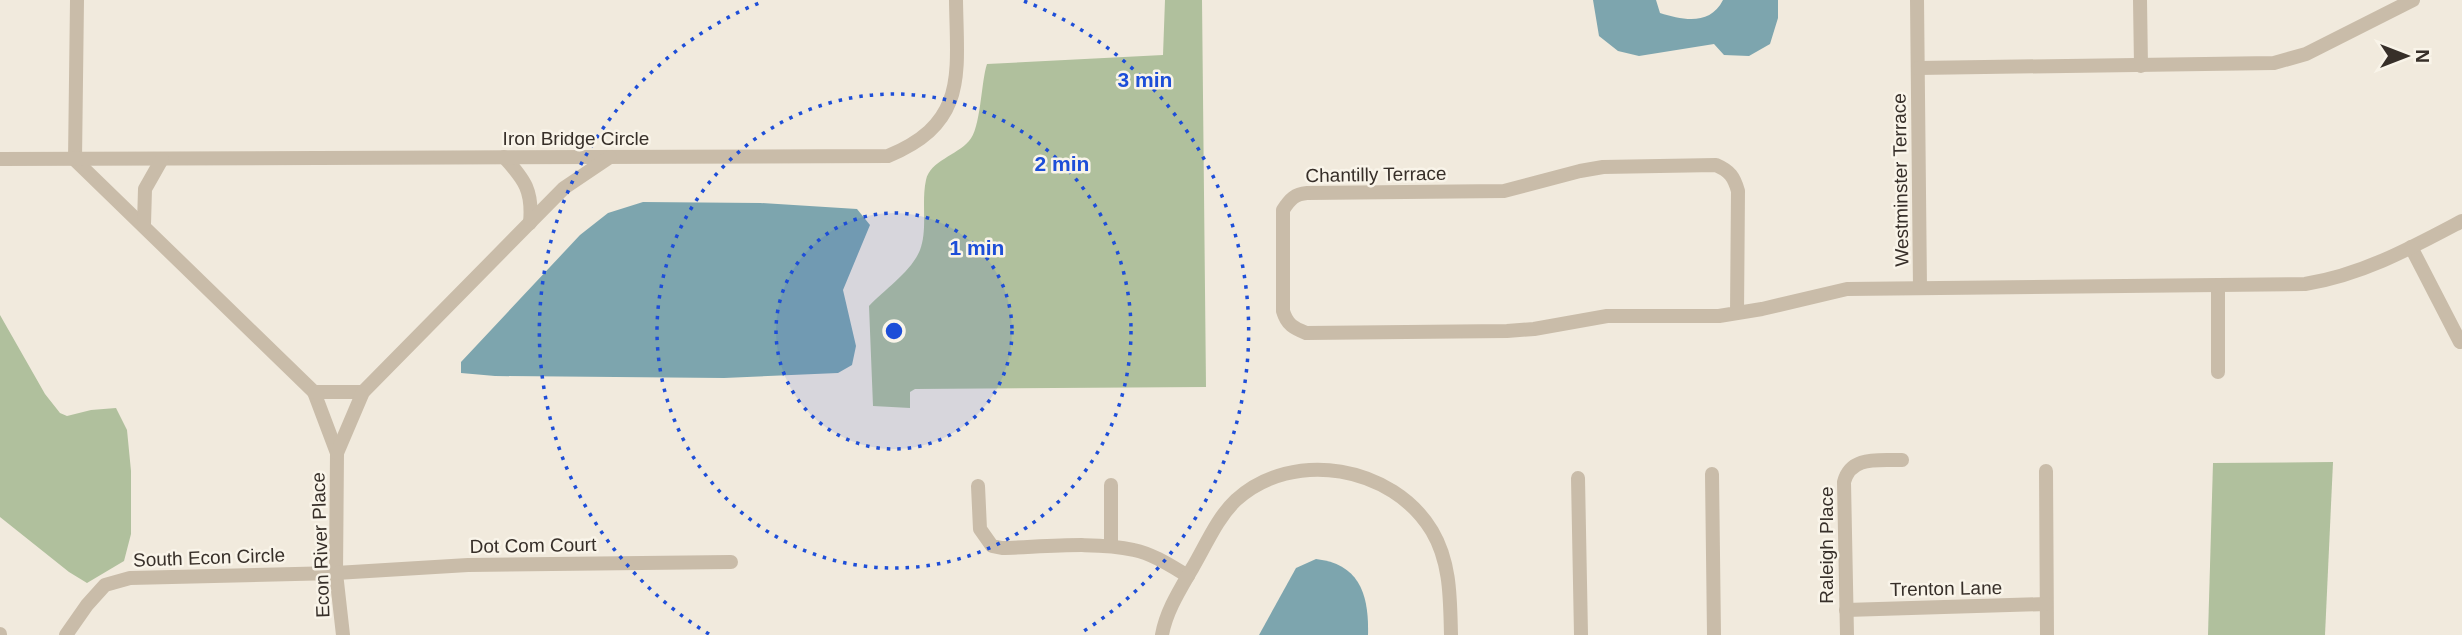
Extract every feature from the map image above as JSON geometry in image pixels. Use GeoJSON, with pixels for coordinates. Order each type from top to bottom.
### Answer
{"type":"FeatureCollection","features":[{"type":"Feature","properties":{"kind":"street"},"geometry":{"type":"LineString","coordinates":[[77,0],[75,160],[144,224],[314,392],[337,453]]}},
{"type":"Feature","properties":{"kind":"street","name":"Iron Bridge Circle"},"geometry":{"type":"LineString","coordinates":[[0,159],[888,156],[912,146],[936,127],[950,103],[957,73],[956,0]]}},
{"type":"Feature","properties":{"kind":"street"},"geometry":{"type":"LineString","coordinates":[[1917,0],[1918,68]]}},
{"type":"Feature","properties":{"kind":"street"},"geometry":{"type":"LineString","coordinates":[[2140,0],[2141,66]]}},
{"type":"Feature","properties":{"kind":"street","name":"Westminster Terrace"},"geometry":{"type":"LineString","coordinates":[[2413,0],[2306,54],[2274,62],[1918,68],[1920,288],[2305,284],[2358,272],[2462,221]]}},
{"type":"Feature","properties":{"kind":"street"},"geometry":{"type":"LineString","coordinates":[[337,453],[363,392],[564,188],[611,156]]}},
{"type":"Feature","properties":{"kind":"street"},"geometry":{"type":"LineString","coordinates":[[504,157],[525,180],[532,204],[530,223]]}},
{"type":"Feature","properties":{"kind":"street"},"geometry":{"type":"LineString","coordinates":[[144,224],[145,189],[162,159]]}},
{"type":"Feature","properties":{"kind":"street","name":"Chantilly Terrace"},"geometry":{"type":"LineString","coordinates":[[1737,313],[1738,191],[1727,170],[1716,165],[1602,167],[1580,170],[1504,191],[1307,193],[1290,199],[1283,209],[1283,311],[1285,319],[1293,328],[1306,332],[1507,331],[1607,316],[1718,316],[1737,313],[1847,289],[1920,288]]}},
{"type":"Feature","properties":{"kind":"street"},"geometry":{"type":"LineString","coordinates":[[2411,247],[2460,342]]}},
{"type":"Feature","properties":{"kind":"street"},"geometry":{"type":"LineString","coordinates":[[2218,286],[2218,372]]}},
{"type":"Feature","properties":{"kind":"street"},"geometry":{"type":"LineString","coordinates":[[314,392],[363,392]]}},
{"type":"Feature","properties":{"kind":"street","name":"Econ River Place"},"geometry":{"type":"LineString","coordinates":[[337,453],[336,573],[343,635]]}},
{"type":"Feature","properties":{"kind":"street","name":"Raleigh Place"},"geometry":{"type":"LineString","coordinates":[[1847,635],[1846,473],[1862,461],[1902,460]]}},
{"type":"Feature","properties":{"kind":"street"},"geometry":{"type":"LineString","coordinates":[[1162,635],[1169,612],[1188,576],[1218,523],[1236,500],[1261,483],[1285,474],[1319,469],[1345,472],[1390,489],[1410,505],[1431,530],[1441,551],[1447,574],[1451,635]]}},
{"type":"Feature","properties":{"kind":"street"},"geometry":{"type":"LineString","coordinates":[[2046,471],[2047,635]]}},
{"type":"Feature","properties":{"kind":"street"},"geometry":{"type":"LineString","coordinates":[[1712,474],[1714,635]]}},
{"type":"Feature","properties":{"kind":"street"},"geometry":{"type":"LineString","coordinates":[[1578,478],[1581,635]]}},
{"type":"Feature","properties":{"kind":"street"},"geometry":{"type":"LineString","coordinates":[[1111,485],[1111,546]]}},
{"type":"Feature","properties":{"kind":"street"},"geometry":{"type":"LineString","coordinates":[[978,486],[980,529],[992,546],[1111,546],[1135,550],[1157,558],[1188,576]]}},
{"type":"Feature","properties":{"kind":"street","name":"Dot Com Court"},"geometry":{"type":"LineString","coordinates":[[336,573],[468,565],[732,562]]}},
{"type":"Feature","properties":{"kind":"street","name":"South Econ Circle"},"geometry":{"type":"LineString","coordinates":[[66,635],[87,605],[106,585],[130,578],[336,573]]}},
{"type":"Feature","properties":{"kind":"street","name":"Trenton Lane"},"geometry":{"type":"LineString","coordinates":[[1846,610],[2046,604]]}},
{"type":"Feature","properties":{"kind":"green space"},"geometry":{"type":"Polygon","coordinates":[[[1165,0],[1202,0],[1206,387],[915,389],[910,392],[910,408],[873,406],[869,306],[904,273],[920,250],[924,233],[926,180],[938,163],[964,146],[973,135],[987,64],[1163,55],[1165,0]]]}},
{"type":"Feature","properties":{"kind":"green space"},"geometry":{"type":"Polygon","coordinates":[[[0,315],[45,394],[60,413],[67,416],[116,408],[127,430],[131,471],[131,534],[124,561],[87,583],[69,572],[0,517],[0,315]]]}},
{"type":"Feature","properties":{"kind":"green space"},"geometry":{"type":"Polygon","coordinates":[[[2333,462],[2325,635],[2208,635],[2213,463],[2333,462]]]}},
{"type":"Feature","properties":{"kind":"water"},"geometry":{"type":"Polygon","coordinates":[[[1593,0],[1656,0],[1660,13],[1695,19],[1711,14],[1723,0],[1778,0],[1778,18],[1770,44],[1749,56],[1724,55],[1714,44],[1639,56],[1618,51],[1599,36],[1593,0]]]}},
{"type":"Feature","properties":{"kind":"water"},"geometry":{"type":"Polygon","coordinates":[[[643,202],[760,203],[857,209],[870,225],[843,290],[856,346],[852,365],[838,373],[724,378],[495,376],[461,373],[461,362],[580,235],[608,213],[643,202]]]}},
{"type":"Feature","properties":{"kind":"water"},"geometry":{"type":"Polygon","coordinates":[[[1316,559],[1343,567],[1359,584],[1364,595],[1368,635],[1259,635],[1296,568],[1316,559]]]}}]}
